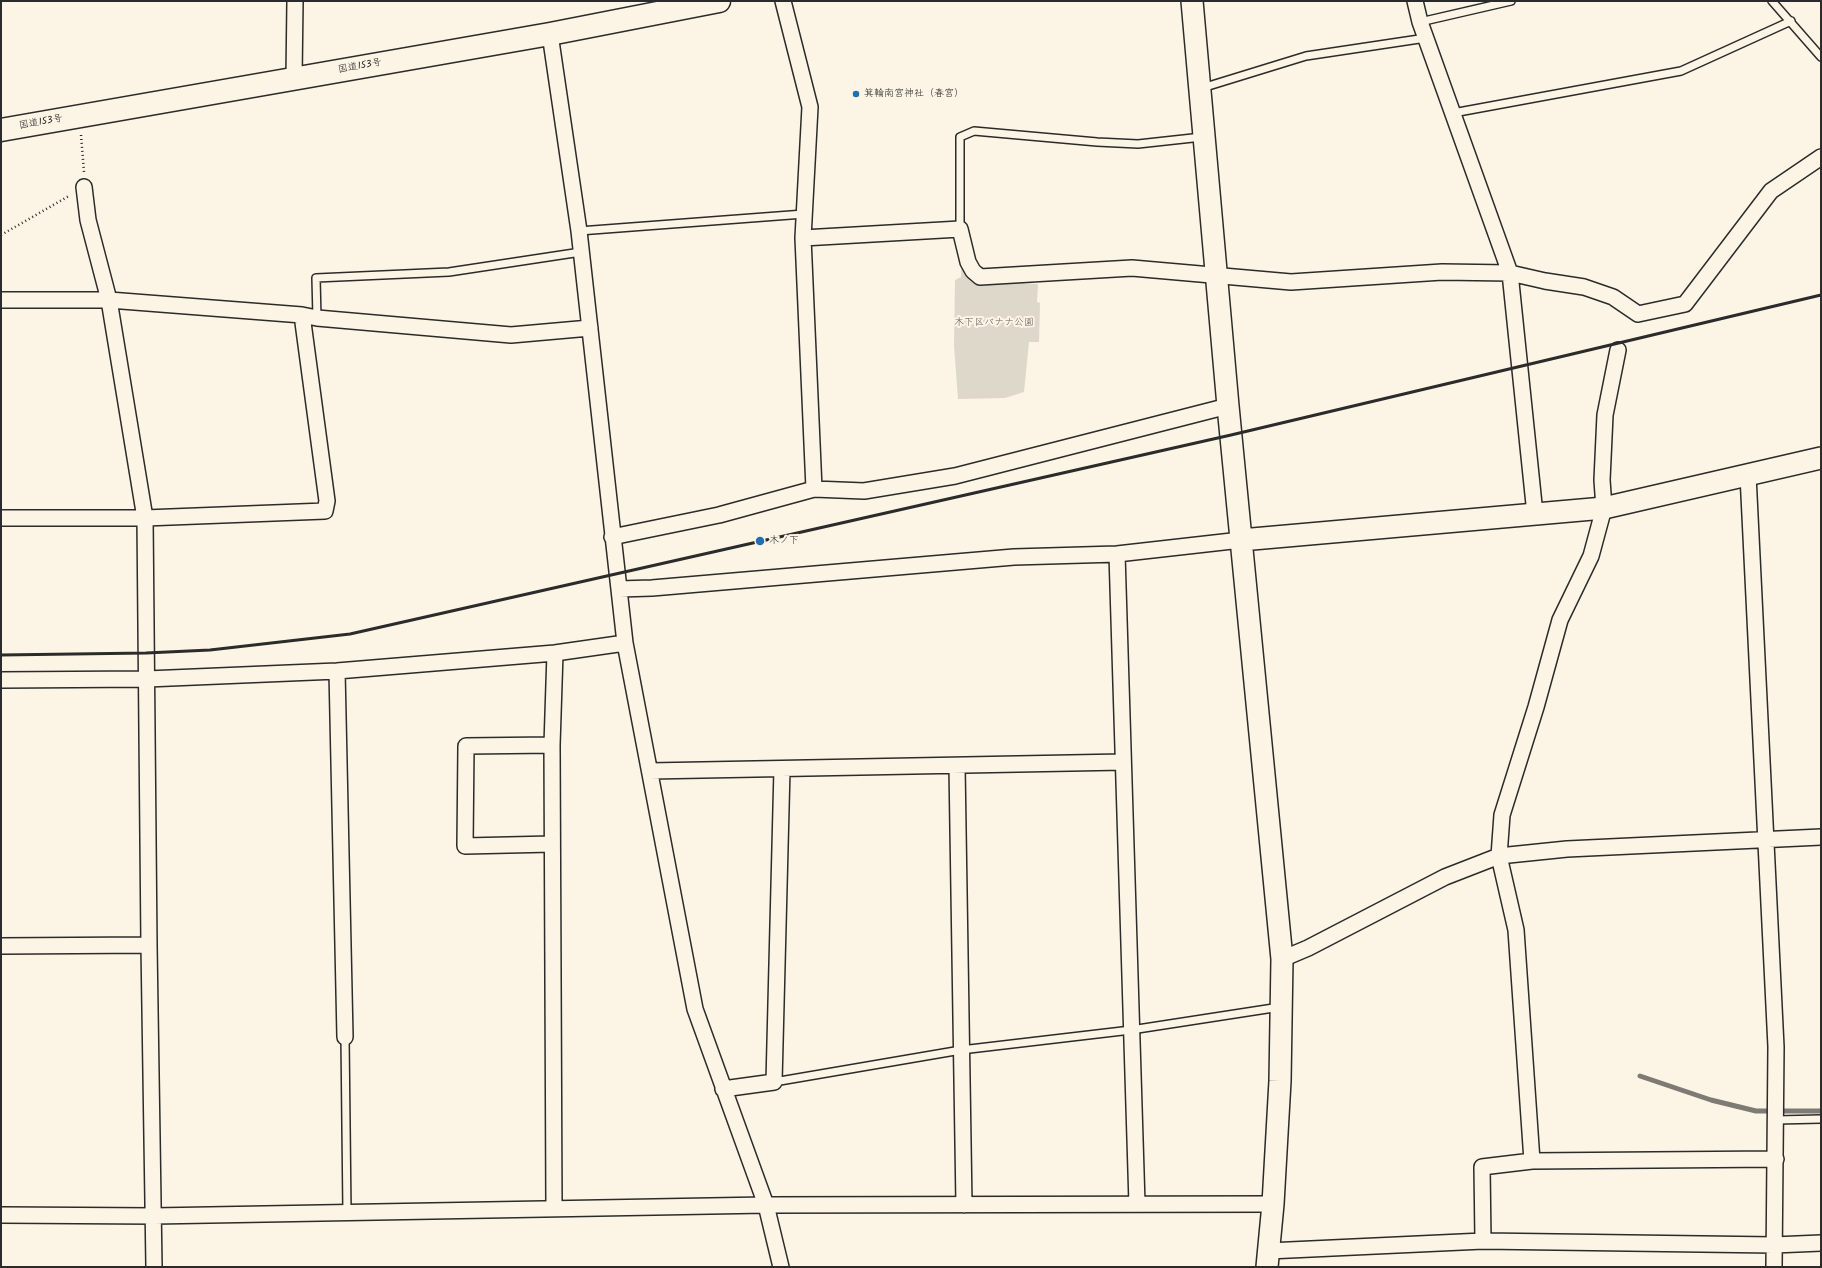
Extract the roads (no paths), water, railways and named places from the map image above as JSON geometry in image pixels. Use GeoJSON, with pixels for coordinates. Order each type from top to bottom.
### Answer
{"type":"FeatureCollection","features":[{"type":"Feature","properties":{"kind":"highway","name":"国道153号"},"geometry":{"type":"LineString","coordinates":[[1,130],[550,34],[719,1]]}},
{"type":"Feature","properties":{"kind":"street"},"geometry":{"type":"LineString","coordinates":[[294,78],[295,1]]}},
{"type":"Feature","properties":{"kind":"street"},"geometry":{"type":"LineString","coordinates":[[783,1],[810,107],[803,238],[814,489]]}},
{"type":"Feature","properties":{"kind":"street"},"geometry":{"type":"LineString","coordinates":[[1192,1],[1228,406],[1282,959],[1280,1081],[1273,1204],[1268,1259],[1483,1241],[1774,1245],[1821,1243]]}},
{"type":"Feature","properties":{"kind":"street"},"geometry":{"type":"LineString","coordinates":[[1414,1],[1420,22],[1510,273],[1535,514]]}},
{"type":"Feature","properties":{"kind":"street"},"geometry":{"type":"LineString","coordinates":[[550,34],[579,230],[625,643],[695,1009],[766,1206],[781,1267]]}},
{"type":"Feature","properties":{"kind":"street"},"geometry":{"type":"LineString","coordinates":[[803,238],[960,229],[968,262],[973,271],[980,277],[1132,268],[1291,282],[1442,272],[1510,273],[1584,288],[1613,297],[1638,314],[1685,304],[1771,191],[1821,157]]}},
{"type":"Feature","properties":{"kind":"street"},"geometry":{"type":"LineString","coordinates":[[84,187],[88,220],[109,300],[145,518],[154,1267]]}},
{"type":"Feature","properties":{"kind":"street"},"geometry":{"type":"LineString","coordinates":[[1,300],[109,300],[302,315],[317,318],[511,335],[590,328]]}},
{"type":"Feature","properties":{"kind":"street"},"geometry":{"type":"LineString","coordinates":[[1,518],[145,518],[325,511],[327,501],[302,315]]}},
{"type":"Feature","properties":{"kind":"street"},"geometry":{"type":"LineString","coordinates":[[1532,1162],[1516,930],[1499,856],[1502,815],[1536,707],[1560,620],[1591,556],[1604,508],[1602,480],[1605,415],[1618,350]]}},
{"type":"Feature","properties":{"kind":"street"},"geometry":{"type":"LineString","coordinates":[[612,537],[719,515],[814,489],[864,491],[955,476],[1228,406]]}},
{"type":"Feature","properties":{"kind":"street"},"geometry":{"type":"LineString","coordinates":[[619,589],[660,587],[1014,556],[1117,554],[1241,540],[1604,508],[1821,458]]}},
{"type":"Feature","properties":{"kind":"street"},"geometry":{"type":"LineString","coordinates":[[1748,475],[1776,1047],[1774,1267]]}},
{"type":"Feature","properties":{"kind":"street"},"geometry":{"type":"LineString","coordinates":[[1117,554],[1137,1204]]}},
{"type":"Feature","properties":{"kind":"street"},"geometry":{"type":"LineString","coordinates":[[1,680],[147,679],[337,671],[555,653],[625,643]]}},
{"type":"Feature","properties":{"kind":"street"},"geometry":{"type":"LineString","coordinates":[[554,1209],[552,744],[555,653]]}},
{"type":"Feature","properties":{"kind":"street"},"geometry":{"type":"LineString","coordinates":[[337,671],[345,1037]]}},
{"type":"Feature","properties":{"kind":"street"},"geometry":{"type":"LineString","coordinates":[[552,744],[466,746],[465,846],[552,844]]}},
{"type":"Feature","properties":{"kind":"street"},"geometry":{"type":"LineString","coordinates":[[650,771],[1123,762]]}},
{"type":"Feature","properties":{"kind":"street"},"geometry":{"type":"LineString","coordinates":[[957,766],[964,1205]]}},
{"type":"Feature","properties":{"kind":"street"},"geometry":{"type":"LineString","coordinates":[[723,1089],[774,1082],[782,769]]}},
{"type":"Feature","properties":{"kind":"street"},"geometry":{"type":"LineString","coordinates":[[1282,959],[1308,948],[1446,877],[1499,856],[1567,849],[1821,837]]}},
{"type":"Feature","properties":{"kind":"street"},"geometry":{"type":"LineString","coordinates":[[1,946],[149,945]]}},
{"type":"Feature","properties":{"kind":"street"},"geometry":{"type":"LineString","coordinates":[[1483,1241],[1482,1167],[1532,1162],[1776,1159]]}},
{"type":"Feature","properties":{"kind":"street"},"geometry":{"type":"LineString","coordinates":[[1,1215],[154,1216],[766,1206],[1273,1204]]}},
{"type":"Feature","properties":{"kind":"lane"},"geometry":{"type":"LineString","coordinates":[[1420,22],[1511,1]]}},
{"type":"Feature","properties":{"kind":"lane"},"geometry":{"type":"LineString","coordinates":[[1772,1],[1821,57]]}},
{"type":"Feature","properties":{"kind":"lane"},"geometry":{"type":"LineString","coordinates":[[1453,113],[1681,71],[1791,21]]}},
{"type":"Feature","properties":{"kind":"lane"},"geometry":{"type":"LineString","coordinates":[[1200,89],[1306,56],[1426,38]]}},
{"type":"Feature","properties":{"kind":"lane"},"geometry":{"type":"LineString","coordinates":[[960,229],[960,137],[974,131],[1097,142],[1138,144],[1204,136]]}},
{"type":"Feature","properties":{"kind":"lane"},"geometry":{"type":"LineString","coordinates":[[579,230],[804,214]]}},
{"type":"Feature","properties":{"kind":"lane"},"geometry":{"type":"LineString","coordinates":[[317,318],[316,278],[449,272],[581,252]]}},
{"type":"Feature","properties":{"kind":"lane"},"geometry":{"type":"LineString","coordinates":[[774,1082],[961,1050],[1131,1030],[1282,1006]]}},
{"type":"Feature","properties":{"kind":"lane"},"geometry":{"type":"LineString","coordinates":[[345,1037],[347,1213]]}},
{"type":"Feature","properties":{"kind":"lane"},"geometry":{"type":"LineString","coordinates":[[1776,1119],[1821,1119]]}},
{"type":"Feature","properties":{"kind":"waterway"},"geometry":{"type":"LineString","coordinates":[[1640,1076],[1711,1100],[1756,1111],[1821,1111]]}},
{"type":"Feature","properties":{"kind":"railway"},"geometry":{"type":"LineString","coordinates":[[1,655],[146,653],[210,650],[350,634],[1231,435],[1821,295]]}},
{"type":"Feature","properties":{"kind":"place","name":"箕輪南宮神社（春宮）"},"geometry":{"type":"Point","coordinates":[856,94]}},
{"type":"Feature","properties":{"kind":"place","name":"木ノ下"},"geometry":{"type":"Point","coordinates":[760,541]}},
{"type":"Feature","properties":{"kind":"park label","name":"木下区バナナ公園"},"geometry":{"type":"Point","coordinates":[994,323]}}]}
